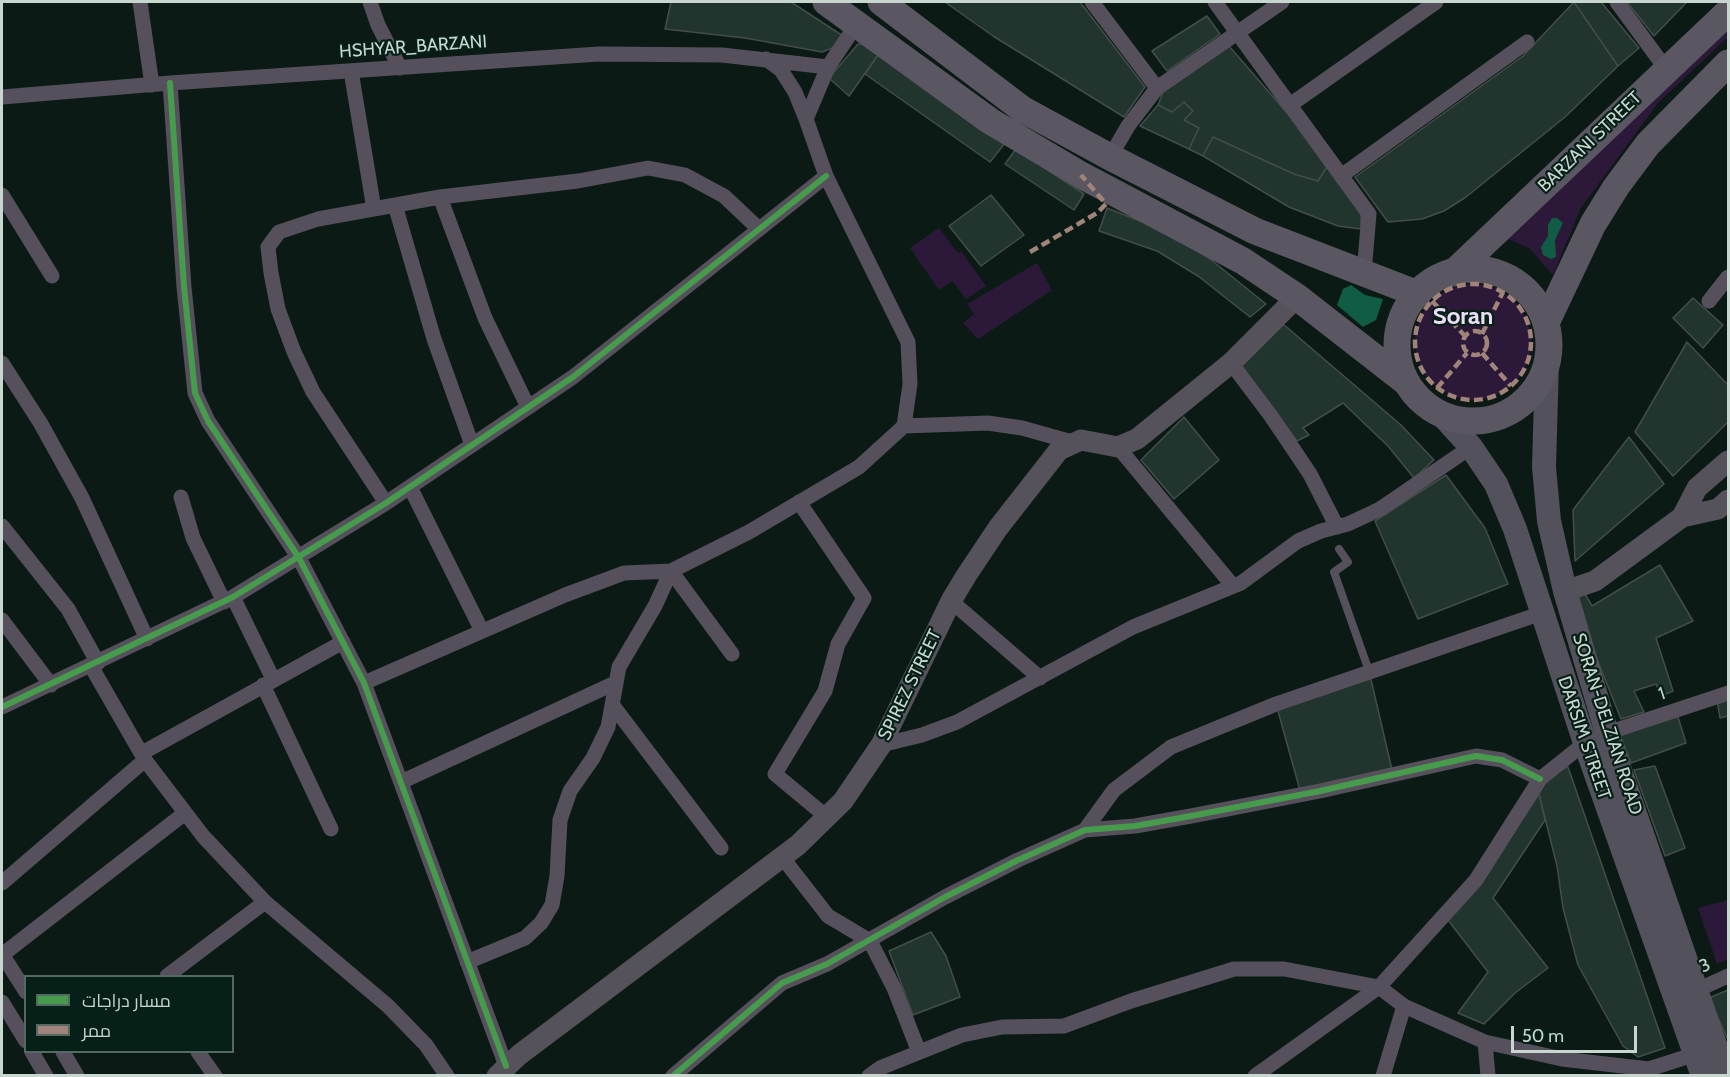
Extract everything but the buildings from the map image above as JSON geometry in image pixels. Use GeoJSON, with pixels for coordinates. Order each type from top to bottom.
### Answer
{"type":"FeatureCollection","features":[{"type":"Feature","properties":{"kind":"highway"},"geometry":{"type":"LineString","coordinates":[[826,2],[990,121],[1081,175],[1244,261],[1297,297],[1406,382],[1421,400],[1441,414],[1473,421],[1506,413],[1532,392],[1547,362],[1549,343],[1546,323],[1535,301],[1508,278],[1485,270],[1453,273],[1440,277],[1418,294],[1404,313],[1398,336],[1399,360],[1406,382]]}},
{"type":"Feature","properties":{"kind":"highway"},"geometry":{"type":"LineString","coordinates":[[881,2],[1023,109],[1110,157],[1255,231],[1418,294]]}},
{"type":"Feature","properties":{"kind":"highway","name":"BARZANI STREET"},"geometry":{"type":"LineString","coordinates":[[1453,273],[1728,12]]}},
{"type":"Feature","properties":{"kind":"highway"},"geometry":{"type":"LineString","coordinates":[[1546,323],[1593,224],[1616,187],[1648,144],[1728,63]]}},
{"type":"Feature","properties":{"kind":"main road"},"geometry":{"type":"LineString","coordinates":[[1072,442],[1090,441],[1118,447],[1137,439],[1231,363],[1297,297]]}},
{"type":"Feature","properties":{"kind":"main road","name":"SORAN-DELZIAN ROAD"},"geometry":{"type":"LineString","coordinates":[[1547,362],[1544,467],[1549,521],[1565,591],[1607,733],[1697,990],[1705,1059],[1726,1076]]}},
{"type":"Feature","properties":{"kind":"main road","name":"DARSIM STREET"},"geometry":{"type":"LineString","coordinates":[[1441,414],[1471,447],[1496,484],[1515,530],[1585,743],[1705,1059]]}},
{"type":"Feature","properties":{"kind":"main road","name":"SPIREZ STREET"},"geometry":{"type":"LineString","coordinates":[[502,1071],[782,857],[828,818],[857,784],[881,746],[951,601],[981,552],[1059,450],[1072,442]]}},
{"type":"Feature","properties":{"kind":"main road"},"geometry":{"type":"LineString","coordinates":[[1565,591],[1595,581],[1682,516],[1697,488],[1728,460]]}},
{"type":"Feature","properties":{"kind":"main road"},"geometry":{"type":"LineString","coordinates":[[1682,516],[1718,509],[1728,500]]}},
{"type":"Feature","properties":{"kind":"street"},"geometry":{"type":"LineString","coordinates":[[140,2],[152,85]]}},
{"type":"Feature","properties":{"kind":"street"},"geometry":{"type":"LineString","coordinates":[[370,2],[378,25],[400,68]]}},
{"type":"Feature","properties":{"kind":"street"},"geometry":{"type":"LineString","coordinates":[[1092,2],[1157,88]]}},
{"type":"Feature","properties":{"kind":"street"},"geometry":{"type":"LineString","coordinates":[[1215,2],[1369,214],[1364,273]]}},
{"type":"Feature","properties":{"kind":"street"},"geometry":{"type":"LineString","coordinates":[[1110,157],[1128,126],[1157,88],[1282,2]]}},
{"type":"Feature","properties":{"kind":"street"},"geometry":{"type":"LineString","coordinates":[[1290,105],[1436,2]]}},
{"type":"Feature","properties":{"kind":"street"},"geometry":{"type":"LineString","coordinates":[[1617,2],[1666,69]]}},
{"type":"Feature","properties":{"kind":"street"},"geometry":{"type":"LineString","coordinates":[[806,119],[828,67],[856,25]]}},
{"type":"Feature","properties":{"kind":"street"},"geometry":{"type":"LineString","coordinates":[[1341,176],[1527,42]]}},
{"type":"Feature","properties":{"kind":"street","name":"HSHYAR_BARZANI"},"geometry":{"type":"LineString","coordinates":[[2,98],[170,83],[599,54],[722,56],[828,67]]}},
{"type":"Feature","properties":{"kind":"street"},"geometry":{"type":"LineString","coordinates":[[766,59],[781,70],[795,92],[826,176],[908,342],[910,384],[904,426]]}},
{"type":"Feature","properties":{"kind":"street"},"geometry":{"type":"LineString","coordinates":[[351,71],[374,209]]}},
{"type":"Feature","properties":{"kind":"street"},"geometry":{"type":"LineString","coordinates":[[170,83],[183,287],[195,393],[208,421],[298,558],[364,683],[467,962],[502,1071]]}},
{"type":"Feature","properties":{"kind":"street"},"geometry":{"type":"LineString","coordinates":[[386,503],[313,392],[294,352],[278,309],[268,247],[279,232],[318,219],[440,197],[578,181],[648,168],[685,175],[724,196],[759,229]]}},
{"type":"Feature","properties":{"kind":"street"},"geometry":{"type":"LineString","coordinates":[[2,707],[228,599],[386,503],[573,377],[826,176]]}},
{"type":"Feature","properties":{"kind":"street"},"geometry":{"type":"LineString","coordinates":[[2,195],[52,276]]}},
{"type":"Feature","properties":{"kind":"street"},"geometry":{"type":"LineString","coordinates":[[440,197],[485,318],[528,407]]}},
{"type":"Feature","properties":{"kind":"street"},"geometry":{"type":"LineString","coordinates":[[395,205],[434,339],[472,445]]}},
{"type":"Feature","properties":{"kind":"street"},"geometry":{"type":"LineString","coordinates":[[1709,300],[1728,277]]}},
{"type":"Feature","properties":{"kind":"street"},"geometry":{"type":"LineString","coordinates":[[2,363],[41,424],[82,498],[147,639]]}},
{"type":"Feature","properties":{"kind":"street"},"geometry":{"type":"LineString","coordinates":[[1231,363],[1271,416],[1310,474],[1337,527]]}},
{"type":"Feature","properties":{"kind":"street"},"geometry":{"type":"LineString","coordinates":[[364,683],[624,573],[671,571],[749,531],[859,466],[904,426],[988,423],[1022,428],[1072,442]]}},
{"type":"Feature","properties":{"kind":"street"},"geometry":{"type":"LineString","coordinates":[[1118,447],[1233,586]]}},
{"type":"Feature","properties":{"kind":"street"},"geometry":{"type":"LineString","coordinates":[[881,746],[922,735],[957,722],[1133,627],[1233,586],[1298,541],[1380,509],[1471,447]]}},
{"type":"Feature","properties":{"kind":"street"},"geometry":{"type":"LineString","coordinates":[[410,487],[482,632]]}},
{"type":"Feature","properties":{"kind":"street"},"geometry":{"type":"LineString","coordinates":[[181,497],[193,538],[228,599],[268,682],[331,829]]}},
{"type":"Feature","properties":{"kind":"street"},"geometry":{"type":"LineString","coordinates":[[799,502],[864,598],[838,644],[825,691],[775,774],[828,818]]}},
{"type":"Feature","properties":{"kind":"street"},"geometry":{"type":"LineString","coordinates":[[2,526],[68,609],[94,664],[143,756],[202,836],[265,902],[388,1006],[426,1045],[447,1076]]}},
{"type":"Feature","properties":{"kind":"street"},"geometry":{"type":"LineString","coordinates":[[671,571],[732,654]]}},
{"type":"Feature","properties":{"kind":"street"},"geometry":{"type":"LineString","coordinates":[[467,962],[525,938],[541,923],[552,905],[557,876],[560,820],[570,791],[593,758],[608,727],[614,707],[615,683],[619,667],[655,606],[671,571]]}},
{"type":"Feature","properties":{"kind":"street"},"geometry":{"type":"LineString","coordinates":[[951,601],[1040,678]]}},
{"type":"Feature","properties":{"kind":"street"},"geometry":{"type":"LineString","coordinates":[[1085,830],[1114,790],[1171,747],[1250,714],[1369,671],[1542,613]]}},
{"type":"Feature","properties":{"kind":"street"},"geometry":{"type":"LineString","coordinates":[[2,620],[51,685]]}},
{"type":"Feature","properties":{"kind":"street"},"geometry":{"type":"LineString","coordinates":[[2,883],[143,756],[268,682],[343,642]]}},
{"type":"Feature","properties":{"kind":"street"},"geometry":{"type":"LineString","coordinates":[[401,782],[615,683]]}},
{"type":"Feature","properties":{"kind":"street","name":"1"},"geometry":{"type":"LineString","coordinates":[[1607,733],[1728,693]]}},
{"type":"Feature","properties":{"kind":"street"},"geometry":{"type":"LineString","coordinates":[[614,707],[721,848]]}},
{"type":"Feature","properties":{"kind":"street"},"geometry":{"type":"LineString","coordinates":[[1255,1076],[1378,987],[1476,880],[1540,779],[1585,743]]}},
{"type":"Feature","properties":{"kind":"street"},"geometry":{"type":"LineString","coordinates":[[673,1076],[782,983],[827,964],[945,897],[1085,830],[1191,816],[1476,756],[1502,759],[1540,779]]}},
{"type":"Feature","properties":{"kind":"street"},"geometry":{"type":"LineString","coordinates":[[24,989],[2,955],[185,813]]}},
{"type":"Feature","properties":{"kind":"street"},"geometry":{"type":"LineString","coordinates":[[782,857],[828,916],[870,941],[894,988],[919,1052]]}},
{"type":"Feature","properties":{"kind":"street"},"geometry":{"type":"LineString","coordinates":[[168,975],[265,902]]}},
{"type":"Feature","properties":{"kind":"street"},"geometry":{"type":"LineString","coordinates":[[869,1076],[962,1035],[1002,1027],[1064,1026],[1131,1000],[1234,969],[1284,969],[1378,987],[1404,1006],[1485,1042],[1562,1059],[1649,1069],[1705,1059]]}},
{"type":"Feature","properties":{"kind":"street","name":"3"},"geometry":{"type":"LineString","coordinates":[[1697,990],[1728,976]]}},
{"type":"Feature","properties":{"kind":"street"},"geometry":{"type":"LineString","coordinates":[[2,1002],[6,1017],[24,1039]]}},
{"type":"Feature","properties":{"kind":"street"},"geometry":{"type":"LineString","coordinates":[[1383,1076],[1404,1006]]}},
{"type":"Feature","properties":{"kind":"street"},"geometry":{"type":"LineString","coordinates":[[1485,1042],[1488,1076]]}},
{"type":"Feature","properties":{"kind":"street"},"geometry":{"type":"LineString","coordinates":[[33,1053],[46,1076]]}},
{"type":"Feature","properties":{"kind":"street"},"geometry":{"type":"LineString","coordinates":[[64,1053],[76,1076]]}},
{"type":"Feature","properties":{"kind":"street"},"geometry":{"type":"LineString","coordinates":[[199,1053],[215,1076]]}},
{"type":"Feature","properties":{"kind":"lane"},"geometry":{"type":"LineString","coordinates":[[1339,549],[1348,562],[1334,572],[1369,671]]}},
{"type":"Feature","properties":{"kind":"shaded area"},"geometry":{"type":"Polygon","coordinates":[[[1728,23],[1728,37],[1658,103],[1581,208],[1553,275],[1529,248],[1508,239],[1728,23]]]}},
{"type":"Feature","properties":{"kind":"shaded area"},"geometry":{"type":"Polygon","coordinates":[[[1552,218],[1557,218],[1563,223],[1555,240],[1556,257],[1551,259],[1543,255],[1541,247],[1548,236],[1548,225],[1552,218]]]}},
{"type":"Feature","properties":{"kind":"shaded area"},"geometry":{"type":"Polygon","coordinates":[[[939,228],[958,253],[961,251],[986,286],[966,299],[952,281],[939,290],[910,248],[939,228]]]}},
{"type":"Feature","properties":{"kind":"shaded area"},"geometry":{"type":"Polygon","coordinates":[[[1037,263],[1052,290],[978,339],[963,323],[974,314],[967,304],[1037,263]]]}},
{"type":"Feature","properties":{"kind":"shaded area"},"geometry":{"type":"Polygon","coordinates":[[[1473,284],[1495,288],[1514,301],[1527,320],[1531,342],[1527,364],[1514,383],[1495,396],[1473,400],[1451,396],[1432,383],[1419,364],[1415,342],[1419,320],[1432,301],[1451,288],[1473,284]]]}},
{"type":"Feature","properties":{"kind":"shaded area"},"geometry":{"type":"Polygon","coordinates":[[[1351,285],[1365,295],[1383,299],[1376,320],[1363,327],[1337,305],[1343,289],[1351,285]]]}},
{"type":"Feature","properties":{"kind":"shaded area"},"geometry":{"type":"Polygon","coordinates":[[[1728,900],[1728,959],[1717,964],[1698,908],[1728,900]]]}},
{"type":"Feature","properties":{"kind":"marked path"},"geometry":{"type":"LineString","coordinates":[[1030,252],[1097,213],[1106,204],[1081,175]]}},
{"type":"Feature","properties":{"kind":"marked path"},"geometry":{"type":"LineString","coordinates":[[1473,284],[1495,288],[1514,301],[1527,320],[1531,342],[1527,364],[1514,383],[1495,396],[1473,400],[1451,396],[1432,383],[1419,364],[1415,342],[1419,320],[1432,301],[1451,288],[1473,284]]}},
{"type":"Feature","properties":{"kind":"marked path"},"geometry":{"type":"LineString","coordinates":[[1482,334],[1503,292]]}},
{"type":"Feature","properties":{"kind":"marked path"},"geometry":{"type":"LineString","coordinates":[[1432,301],[1465,336]]}},
{"type":"Feature","properties":{"kind":"marked path"},"geometry":{"type":"LineString","coordinates":[[1475,331],[1484,334],[1487,343],[1484,352],[1475,355],[1466,352],[1463,343],[1466,334],[1475,331]]}},
{"type":"Feature","properties":{"kind":"marked path"},"geometry":{"type":"LineString","coordinates":[[1437,388],[1467,353]]}},
{"type":"Feature","properties":{"kind":"marked path"},"geometry":{"type":"LineString","coordinates":[[1482,353],[1511,386]]}},
{"type":"Feature","properties":{"kind":"cycle path"},"geometry":{"type":"LineString","coordinates":[[170,83],[184,287],[195,393],[208,421],[299,558],[364,683],[506,1066]]}},
{"type":"Feature","properties":{"kind":"cycle path"},"geometry":{"type":"LineString","coordinates":[[2,707],[233,597],[386,503],[573,377],[826,176]]}},
{"type":"Feature","properties":{"kind":"cycle path"},"geometry":{"type":"LineString","coordinates":[[673,1076],[782,983],[827,964],[945,897],[1018,860],[1085,830],[1135,826],[1191,816],[1320,791],[1476,756],[1502,760],[1540,779]]}},
{"type":"Feature","properties":{"kind":"district","name":"Soran"},"geometry":{"type":"Point","coordinates":[1463,317]}}]}
